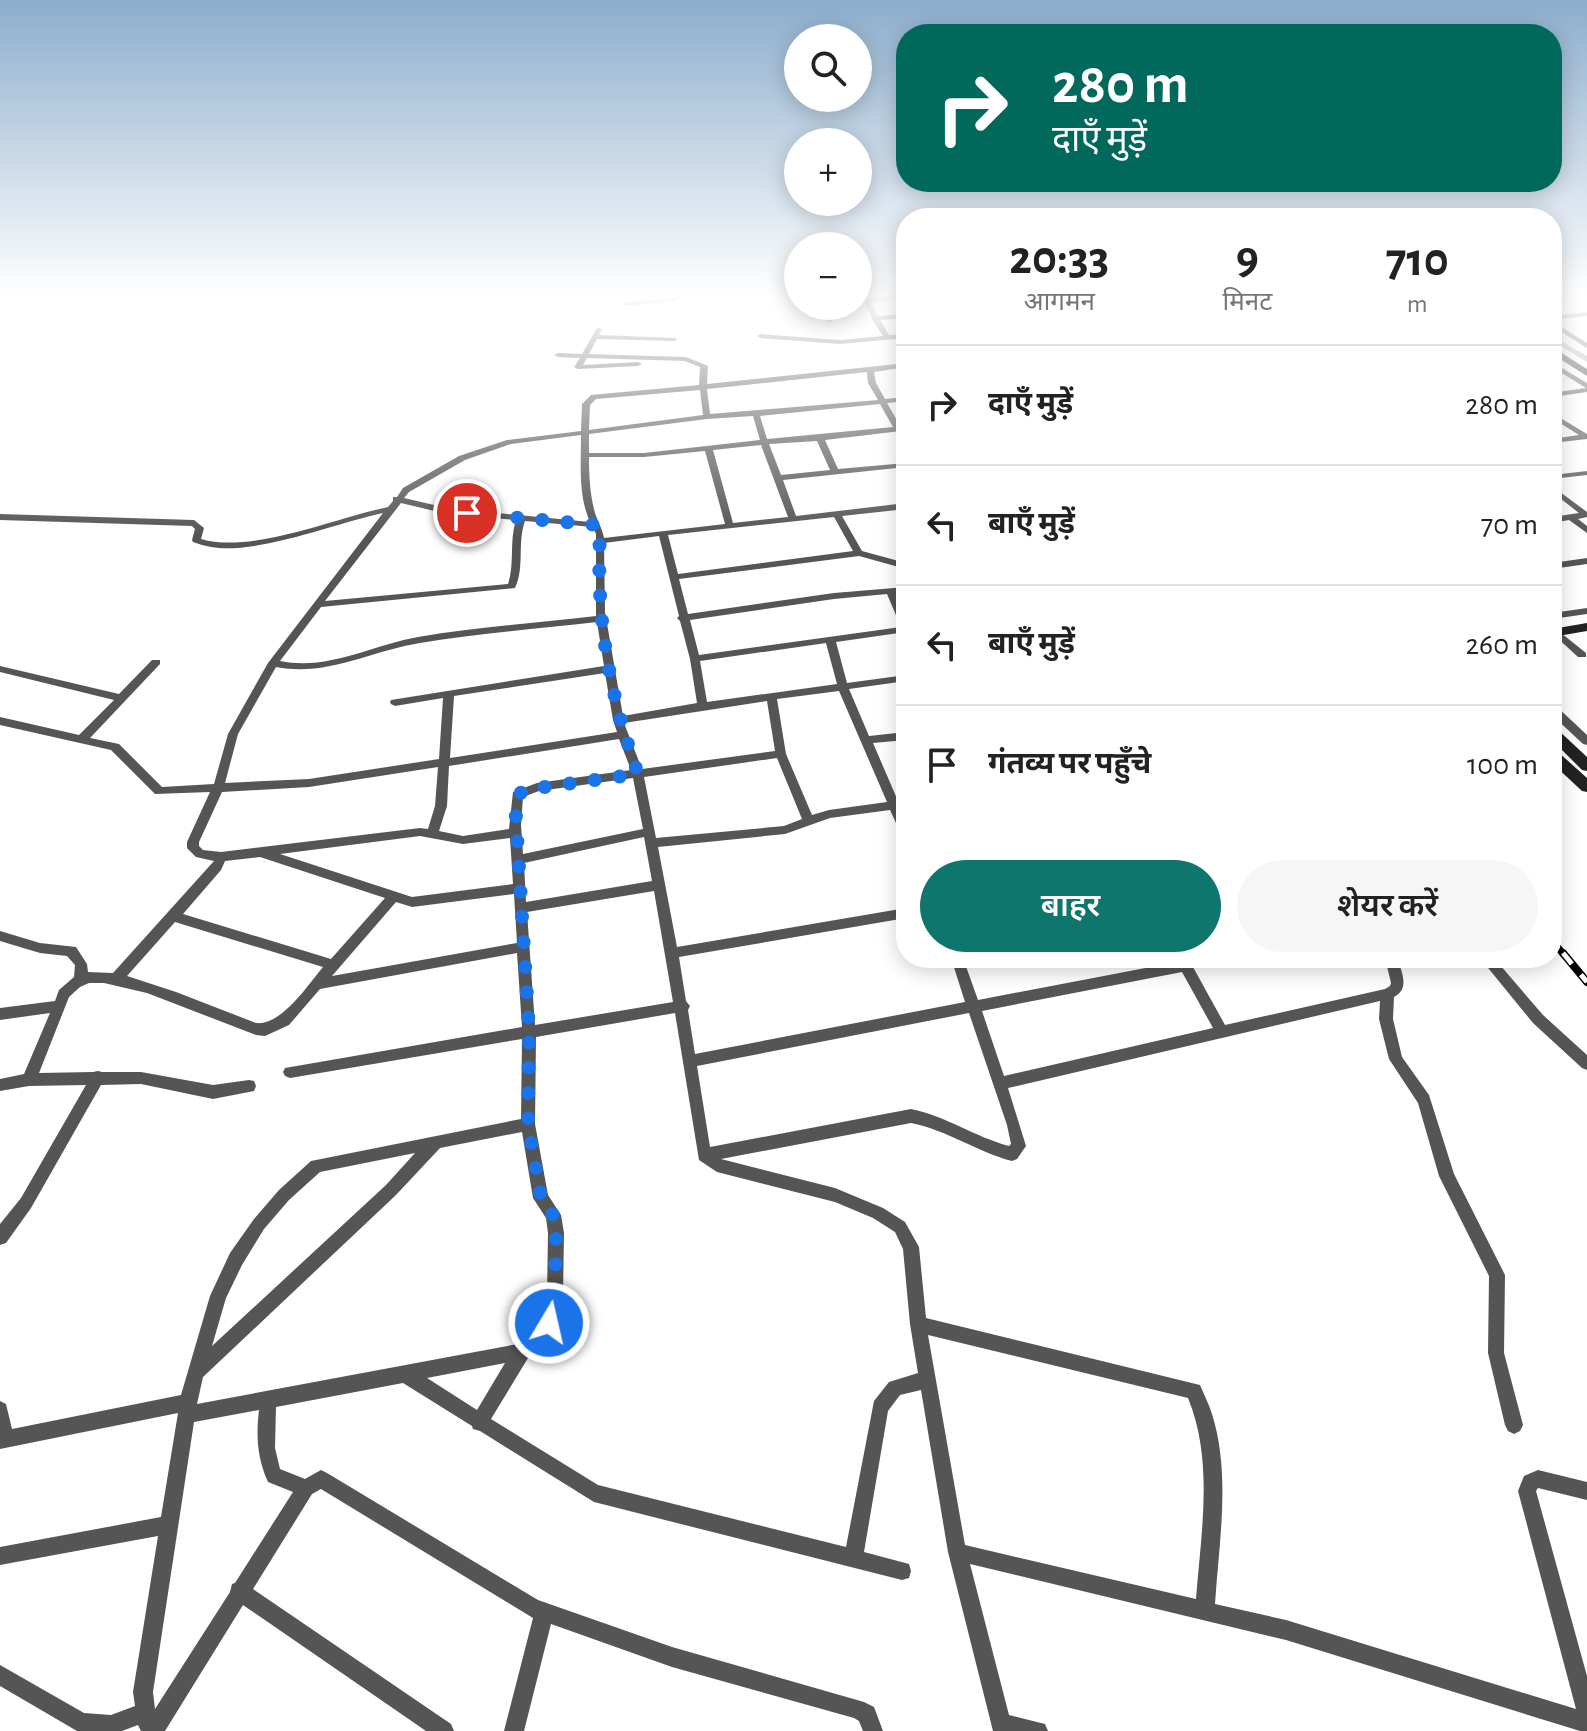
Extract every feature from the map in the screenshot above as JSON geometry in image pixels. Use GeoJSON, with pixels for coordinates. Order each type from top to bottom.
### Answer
{"type":"FeatureCollection","features":[{"type":"Feature","properties":{"kind":"street"},"geometry":{"type":"LineString","coordinates":[[704,374],[707,417]]}},
{"type":"Feature","properties":{"kind":"street"},"geometry":{"type":"LineString","coordinates":[[833,374],[594,397],[586,404],[587,501],[600,541],[601,618],[618,720],[638,774],[683,1006],[704,1155],[717,1165],[835,1195],[878,1213],[900,1227],[911,1247],[918,1324],[957,1552],[1002,1727],[1038,1731]]}},
{"type":"Feature","properties":{"kind":"street"},"geometry":{"type":"LineString","coordinates":[[872,374],[883,401],[896,419]]}},
{"type":"Feature","properties":{"kind":"street"},"geometry":{"type":"LineString","coordinates":[[1566,374],[1587,388]]}},
{"type":"Feature","properties":{"kind":"street"},"geometry":{"type":"LineString","coordinates":[[1563,393],[1587,388]]}},
{"type":"Feature","properties":{"kind":"street"},"geometry":{"type":"LineString","coordinates":[[515,833],[463,840],[433,832],[221,857],[200,854],[193,848],[196,832],[218,788],[233,734],[273,663],[396,499],[462,458],[510,442],[707,417],[896,400]]}},
{"type":"Feature","properties":{"kind":"street"},"geometry":{"type":"LineString","coordinates":[[756,414],[793,519]]}},
{"type":"Feature","properties":{"kind":"street"},"geometry":{"type":"LineString","coordinates":[[1562,421],[1587,437]]}},
{"type":"Feature","properties":{"kind":"street"},"geometry":{"type":"LineString","coordinates":[[586,455],[644,455],[896,429]]}},
{"type":"Feature","properties":{"kind":"street"},"geometry":{"type":"LineString","coordinates":[[1562,440],[1587,437]]}},
{"type":"Feature","properties":{"kind":"street"},"geometry":{"type":"LineString","coordinates":[[820,438],[835,472]]}},
{"type":"Feature","properties":{"kind":"street"},"geometry":{"type":"LineString","coordinates":[[708,448],[730,526]]}},
{"type":"Feature","properties":{"kind":"street"},"geometry":{"type":"LineString","coordinates":[[778,478],[896,466]]}},
{"type":"Feature","properties":{"kind":"street"},"geometry":{"type":"LineString","coordinates":[[1562,476],[1587,473]]}},
{"type":"Feature","properties":{"kind":"street"},"geometry":{"type":"LineString","coordinates":[[1562,496],[1586,515]]}},
{"type":"Feature","properties":{"kind":"street"},"geometry":{"type":"LineString","coordinates":[[396,499],[447,511],[597,525]]}},
{"type":"Feature","properties":{"kind":"street"},"geometry":{"type":"LineString","coordinates":[[600,541],[896,507]]}},
{"type":"Feature","properties":{"kind":"street"},"geometry":{"type":"LineString","coordinates":[[0,517],[194,523],[200,528],[196,540],[207,544],[277,539],[388,510]]}},
{"type":"Feature","properties":{"kind":"street"},"geometry":{"type":"LineString","coordinates":[[1562,518],[1586,515]]}},
{"type":"Feature","properties":{"kind":"street"},"geometry":{"type":"LineString","coordinates":[[838,516],[859,553]]}},
{"type":"Feature","properties":{"kind":"street"},"geometry":{"type":"LineString","coordinates":[[1571,517],[1587,530]]}},
{"type":"Feature","properties":{"kind":"street"},"geometry":{"type":"LineString","coordinates":[[316,605],[512,586],[515,579],[514,538],[521,519]]}},
{"type":"Feature","properties":{"kind":"street"},"geometry":{"type":"LineString","coordinates":[[663,533],[682,618],[695,659],[703,706]]}},
{"type":"Feature","properties":{"kind":"street"},"geometry":{"type":"LineString","coordinates":[[674,577],[859,553],[896,563]]}},
{"type":"Feature","properties":{"kind":"street"},"geometry":{"type":"LineString","coordinates":[[1562,565],[1587,561]]}},
{"type":"Feature","properties":{"kind":"street"},"geometry":{"type":"LineString","coordinates":[[682,618],[859,593],[896,591]]}},
{"type":"Feature","properties":{"kind":"street"},"geometry":{"type":"LineString","coordinates":[[891,592],[896,604]]}},
{"type":"Feature","properties":{"kind":"street"},"geometry":{"type":"LineString","coordinates":[[1562,615],[1587,611]]}},
{"type":"Feature","properties":{"kind":"street"},"geometry":{"type":"LineString","coordinates":[[273,663],[294,669],[314,668],[407,642],[601,618]]}},
{"type":"Feature","properties":{"kind":"street"},"geometry":{"type":"LineString","coordinates":[[1562,631],[1587,627]]}},
{"type":"Feature","properties":{"kind":"street"},"geometry":{"type":"LineString","coordinates":[[695,659],[896,630]]}},
{"type":"Feature","properties":{"kind":"street"},"geometry":{"type":"LineString","coordinates":[[1562,638],[1585,656]]}},
{"type":"Feature","properties":{"kind":"street"},"geometry":{"type":"LineString","coordinates":[[830,640],[843,687],[896,797]]}},
{"type":"Feature","properties":{"kind":"street"},"geometry":{"type":"LineString","coordinates":[[82,739],[156,662]]}},
{"type":"Feature","properties":{"kind":"street"},"geometry":{"type":"LineString","coordinates":[[0,669],[122,698]]}},
{"type":"Feature","properties":{"kind":"street"},"geometry":{"type":"LineString","coordinates":[[395,702],[609,669]]}},
{"type":"Feature","properties":{"kind":"street"},"geometry":{"type":"LineString","coordinates":[[618,720],[896,679]]}},
{"type":"Feature","properties":{"kind":"street"},"geometry":{"type":"LineString","coordinates":[[433,832],[441,806],[449,693]]}},
{"type":"Feature","properties":{"kind":"street"},"geometry":{"type":"LineString","coordinates":[[771,696],[781,754],[809,821]]}},
{"type":"Feature","properties":{"kind":"street"},"geometry":{"type":"LineString","coordinates":[[1562,718],[1587,741]]}},
{"type":"Feature","properties":{"kind":"street"},"geometry":{"type":"LineString","coordinates":[[0,721],[115,747],[159,791],[309,783],[624,735]]}},
{"type":"Feature","properties":{"kind":"street"},"geometry":{"type":"LineString","coordinates":[[866,740],[896,737]]}},
{"type":"Feature","properties":{"kind":"street"},"geometry":{"type":"LineString","coordinates":[[1562,742],[1587,766]]}},
{"type":"Feature","properties":{"kind":"street"},"geometry":{"type":"LineString","coordinates":[[479,1423],[522,1352],[549,1323],[556,1265],[553,1215],[541,1198],[528,1124],[529,1029],[515,802],[522,791],[781,754]]}},
{"type":"Feature","properties":{"kind":"street"},"geometry":{"type":"LineString","coordinates":[[1562,764],[1587,787]]}},
{"type":"Feature","properties":{"kind":"street"},"geometry":{"type":"LineString","coordinates":[[517,860],[650,838],[785,830],[829,814],[896,806]]}},
{"type":"Feature","properties":{"kind":"street"},"geometry":{"type":"LineString","coordinates":[[257,851],[412,902],[519,888]]}},
{"type":"Feature","properties":{"kind":"street"},"geometry":{"type":"LineString","coordinates":[[116,979],[211,876],[221,857]]}},
{"type":"Feature","properties":{"kind":"street"},"geometry":{"type":"LineString","coordinates":[[520,908],[659,885]]}},
{"type":"Feature","properties":{"kind":"street"},"geometry":{"type":"LineString","coordinates":[[29,1080],[57,1006],[72,985],[81,980],[116,979],[265,1030],[284,1021],[393,897]]}},
{"type":"Feature","properties":{"kind":"street"},"geometry":{"type":"LineString","coordinates":[[672,953],[896,915]]}},
{"type":"Feature","properties":{"kind":"street"},"geometry":{"type":"LineString","coordinates":[[174,916],[334,965]]}},
{"type":"Feature","properties":{"kind":"street"},"geometry":{"type":"LineString","coordinates":[[0,936],[40,948],[71,951],[81,964],[81,980]]}},
{"type":"Feature","properties":{"kind":"street"},"geometry":{"type":"LineString","coordinates":[[316,984],[523,947]]}},
{"type":"Feature","properties":{"kind":"street"},"geometry":{"type":"LineString","coordinates":[[704,1155],[911,1116],[926,1118],[996,1151],[1012,1154],[1019,1146],[961,968]]}},
{"type":"Feature","properties":{"kind":"street"},"geometry":{"type":"LineString","coordinates":[[690,1061],[1154,968]]}},
{"type":"Feature","properties":{"kind":"street"},"geometry":{"type":"LineString","coordinates":[[1186,968],[1222,1032]]}},
{"type":"Feature","properties":{"kind":"street"},"geometry":{"type":"LineString","coordinates":[[1000,1083],[1387,994],[1395,990],[1398,983],[1394,968]]}},
{"type":"Feature","properties":{"kind":"street"},"geometry":{"type":"LineString","coordinates":[[1495,968],[1538,1019],[1587,1064]]}},
{"type":"Feature","properties":{"kind":"street"},"geometry":{"type":"LineString","coordinates":[[1387,994],[1386,1019],[1396,1059],[1424,1100],[1451,1186],[1497,1275],[1496,1353],[1514,1425]]}},
{"type":"Feature","properties":{"kind":"street"},"geometry":{"type":"LineString","coordinates":[[0,1014],[57,1006]]}},
{"type":"Feature","properties":{"kind":"street"},"geometry":{"type":"LineString","coordinates":[[290,1072],[529,1029],[683,1006]]}},
{"type":"Feature","properties":{"kind":"street"},"geometry":{"type":"LineString","coordinates":[[0,1237],[26,1203],[98,1077]]}},
{"type":"Feature","properties":{"kind":"street"},"geometry":{"type":"LineString","coordinates":[[0,1085],[29,1080],[98,1077],[141,1078],[213,1092],[249,1086]]}},
{"type":"Feature","properties":{"kind":"street"},"geometry":{"type":"LineString","coordinates":[[148,1726],[143,1692],[187,1409],[194,1374],[218,1296],[236,1259],[284,1195],[316,1166],[528,1124]]}},
{"type":"Feature","properties":{"kind":"street"},"geometry":{"type":"LineString","coordinates":[[194,1374],[391,1190],[435,1143]]}},
{"type":"Feature","properties":{"kind":"street"},"geometry":{"type":"LineString","coordinates":[[918,1324],[1194,1391],[1207,1414],[1213,1442],[1205,1611]]}},
{"type":"Feature","properties":{"kind":"street"},"geometry":{"type":"LineString","coordinates":[[0,1410],[3,1439],[187,1409],[268,1400],[522,1352]]}},
{"type":"Feature","properties":{"kind":"street"},"geometry":{"type":"LineString","coordinates":[[404,1374],[578,1485],[614,1501],[902,1571]]}},
{"type":"Feature","properties":{"kind":"street"},"geometry":{"type":"LineString","coordinates":[[853,1559],[880,1407],[895,1388],[928,1379]]}},
{"type":"Feature","properties":{"kind":"street"},"geometry":{"type":"LineString","coordinates":[[268,1400],[265,1446],[268,1465],[274,1476],[306,1488]]}},
{"type":"Feature","properties":{"kind":"street"},"geometry":{"type":"LineString","coordinates":[[1587,1491],[1538,1479],[1530,1482],[1527,1491],[1587,1713]]}},
{"type":"Feature","properties":{"kind":"street"},"geometry":{"type":"LineString","coordinates":[[148,1726],[306,1488],[314,1481],[329,1481],[492,1585],[544,1612],[672,1657],[857,1709],[867,1714],[873,1731]]}},
{"type":"Feature","properties":{"kind":"street"},"geometry":{"type":"LineString","coordinates":[[0,1556],[169,1525]]}},
{"type":"Feature","properties":{"kind":"street"},"geometry":{"type":"LineString","coordinates":[[957,1552],[1286,1630],[1587,1723]]}},
{"type":"Feature","properties":{"kind":"street"},"geometry":{"type":"LineString","coordinates":[[239,1591],[444,1731]]}},
{"type":"Feature","properties":{"kind":"street"},"geometry":{"type":"LineString","coordinates":[[514,1731],[544,1612]]}},
{"type":"Feature","properties":{"kind":"street"},"geometry":{"type":"LineString","coordinates":[[0,1675],[82,1723],[148,1726]]}},
{"type":"Feature","properties":{"kind":"railway"},"geometry":{"type":"LineString","coordinates":[[1563,953],[1587,982]]}},
{"type":"Feature","properties":{"kind":"route"},"geometry":{"type":"LineString","coordinates":[[467,513],[597,525],[600,534],[600,612],[613,692],[619,724],[638,774],[530,789],[517,795],[515,802],[529,1029],[528,1124],[541,1198],[553,1215],[556,1233],[555,1296],[549,1323]]}}]}
